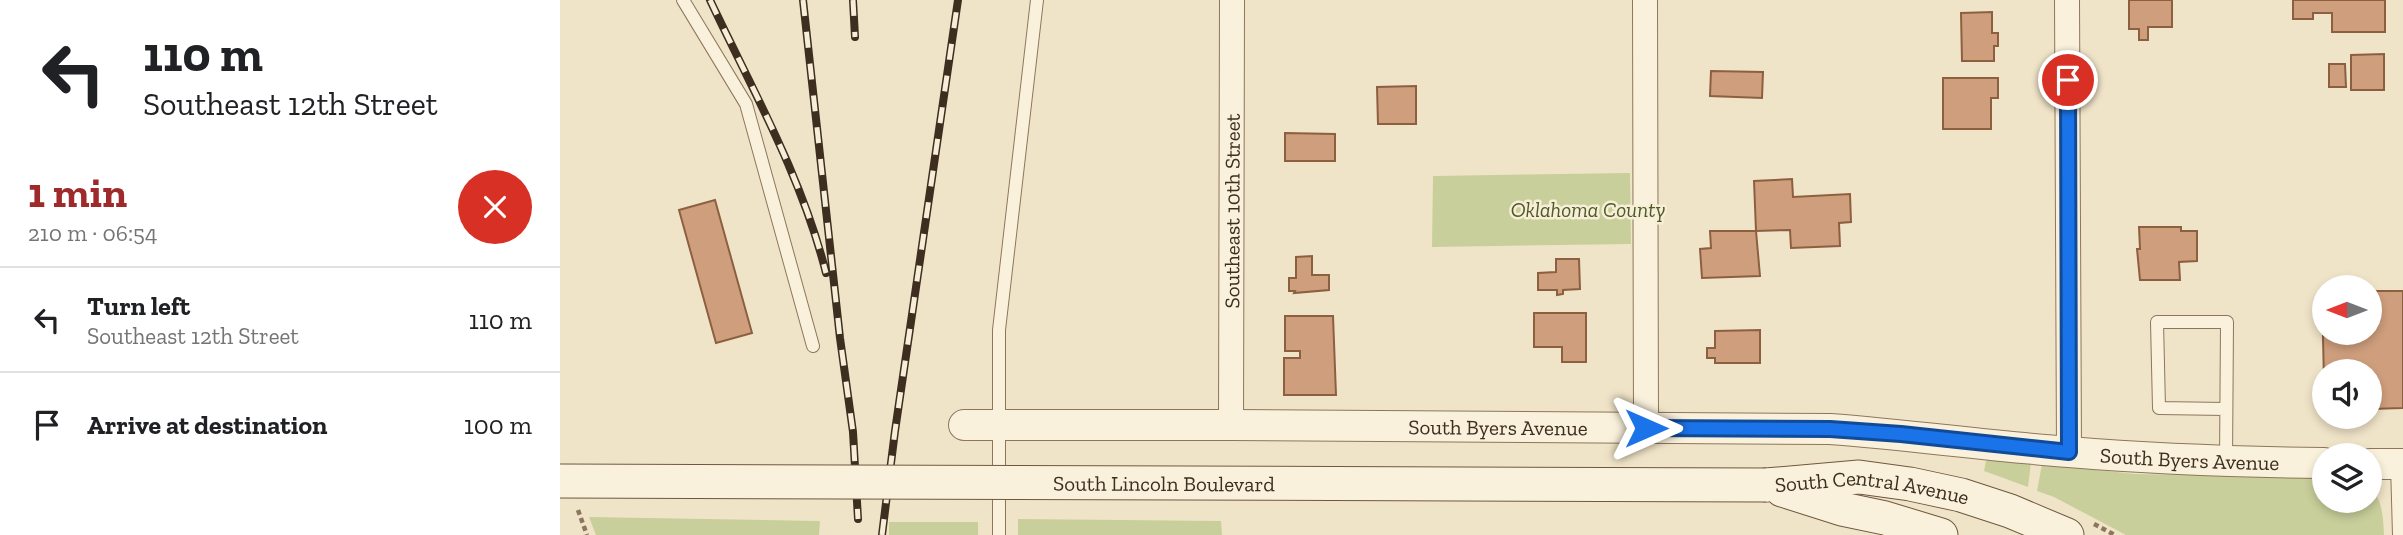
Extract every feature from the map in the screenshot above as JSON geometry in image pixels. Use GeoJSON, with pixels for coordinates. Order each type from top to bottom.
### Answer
{"type":"FeatureCollection","features":[{"type":"Feature","properties":{"kind":"main road","name":"South Central Avenue"},"geometry":{"type":"LineString","coordinates":[[1766,485],[1859,477],[1910,484],[1961,495],[2010,511],[2067,535]]}},
{"type":"Feature","properties":{"kind":"main road","name":"South Lincoln Boulevard"},"geometry":{"type":"LineString","coordinates":[[560,481],[1766,485]]}},
{"type":"Feature","properties":{"kind":"main road","name":"South Central Avenue"},"geometry":{"type":"LineString","coordinates":[[1766,485],[1842,509],[1885,518],[1941,535]]}},
{"type":"Feature","properties":{"kind":"street","name":"Southeast 10th Street"},"geometry":{"type":"LineString","coordinates":[[1231,425],[1232,0]]}},
{"type":"Feature","properties":{"kind":"street"},"geometry":{"type":"LineString","coordinates":[[1645,0],[1646,428]]}},
{"type":"Feature","properties":{"kind":"street"},"geometry":{"type":"LineString","coordinates":[[2067,0],[2069,452]]}},
{"type":"Feature","properties":{"kind":"street","name":"South Byers Avenue"},"geometry":{"type":"LineString","coordinates":[[964,425],[1830,429],[2069,452],[2226,462],[2312,463]]}},
{"type":"Feature","properties":{"kind":"lane"},"geometry":{"type":"LineString","coordinates":[[683,0],[746,104],[813,346]]}},
{"type":"Feature","properties":{"kind":"lane"},"geometry":{"type":"LineString","coordinates":[[999,535],[999,330],[1037,0]]}},
{"type":"Feature","properties":{"kind":"lane"},"geometry":{"type":"LineString","coordinates":[[2226,409],[2159,408],[2157,322],[2227,322],[2226,462]]}},
{"type":"Feature","properties":{"kind":"lane"},"geometry":{"type":"LineString","coordinates":[[2390,464],[2399,535]]}},
{"type":"Feature","properties":{"kind":"green space","name":"Oklahoma County"},"geometry":{"type":"Polygon","coordinates":[[[1630,173],[1631,244],[1432,247],[1433,176],[1630,173]]]}},
{"type":"Feature","properties":{"kind":"green space"},"geometry":{"type":"Polygon","coordinates":[[[1987,456],[2031,462],[2028,487],[1984,471],[1987,456]]]}},
{"type":"Feature","properties":{"kind":"green space"},"geometry":{"type":"Polygon","coordinates":[[[2042,464],[2135,474],[2312,477],[2312,513],[2382,511],[2384,535],[2126,535],[2054,497],[2037,491],[2042,464]]]}},
{"type":"Feature","properties":{"kind":"green space"},"geometry":{"type":"Polygon","coordinates":[[[589,517],[820,521],[819,535],[596,535],[589,517]]]}},
{"type":"Feature","properties":{"kind":"green space"},"geometry":{"type":"Polygon","coordinates":[[[1018,519],[1221,521],[1222,535],[1018,535],[1018,519]]]}},
{"type":"Feature","properties":{"kind":"green space"},"geometry":{"type":"Polygon","coordinates":[[[889,522],[978,522],[978,535],[889,535],[889,522]]]}},
{"type":"Feature","properties":{"kind":"building"},"geometry":{"type":"Polygon","coordinates":[[[2129,0],[2172,0],[2172,27],[2148,27],[2148,40],[2139,40],[2139,29],[2129,29],[2129,0]]]}},
{"type":"Feature","properties":{"kind":"building"},"geometry":{"type":"Polygon","coordinates":[[[2293,0],[2385,0],[2385,32],[2332,32],[2332,13],[2313,13],[2313,19],[2293,19],[2293,0]]]}},
{"type":"Feature","properties":{"kind":"building"},"geometry":{"type":"Polygon","coordinates":[[[1992,12],[1992,33],[1998,33],[1998,46],[1994,46],[1994,61],[1962,61],[1961,13],[1992,12]]]}},
{"type":"Feature","properties":{"kind":"building"},"geometry":{"type":"Polygon","coordinates":[[[2384,54],[2384,90],[2351,90],[2351,55],[2384,54]]]}},
{"type":"Feature","properties":{"kind":"building"},"geometry":{"type":"Polygon","coordinates":[[[2329,64],[2345,64],[2346,87],[2329,87],[2329,64]]]}},
{"type":"Feature","properties":{"kind":"building"},"geometry":{"type":"Polygon","coordinates":[[[1711,71],[1763,72],[1762,98],[1710,96],[1711,71]]]}},
{"type":"Feature","properties":{"kind":"building"},"geometry":{"type":"Polygon","coordinates":[[[1943,78],[1998,78],[1998,98],[1991,98],[1991,129],[1943,129],[1943,78]]]}},
{"type":"Feature","properties":{"kind":"building"},"geometry":{"type":"Polygon","coordinates":[[[1416,86],[1416,124],[1378,124],[1377,87],[1416,86]]]}},
{"type":"Feature","properties":{"kind":"building"},"geometry":{"type":"Polygon","coordinates":[[[1285,133],[1335,134],[1335,161],[1285,161],[1285,133]]]}},
{"type":"Feature","properties":{"kind":"building"},"geometry":{"type":"Polygon","coordinates":[[[1792,179],[1793,197],[1850,194],[1851,222],[1839,223],[1840,246],[1791,248],[1790,230],[1756,231],[1754,181],[1792,179]]]}},
{"type":"Feature","properties":{"kind":"building"},"geometry":{"type":"Polygon","coordinates":[[[715,200],[752,333],[716,343],[679,210],[715,200]]]}},
{"type":"Feature","properties":{"kind":"building"},"geometry":{"type":"Polygon","coordinates":[[[2139,227],[2181,227],[2181,231],[2197,231],[2197,261],[2179,262],[2180,280],[2140,280],[2137,249],[2140,249],[2139,227]]]}},
{"type":"Feature","properties":{"kind":"building"},"geometry":{"type":"Polygon","coordinates":[[[1710,231],[1756,231],[1760,276],[1702,278],[1700,249],[1711,248],[1710,231]]]}},
{"type":"Feature","properties":{"kind":"building"},"geometry":{"type":"Polygon","coordinates":[[[1312,256],[1312,275],[1329,275],[1329,290],[1294,293],[1295,291],[1289,291],[1289,278],[1296,278],[1296,257],[1312,256]]]}},
{"type":"Feature","properties":{"kind":"building"},"geometry":{"type":"Polygon","coordinates":[[[1556,259],[1579,259],[1580,289],[1563,290],[1563,294],[1557,295],[1557,290],[1538,290],[1538,273],[1556,272],[1556,259]]]}},
{"type":"Feature","properties":{"kind":"building"},"geometry":{"type":"Polygon","coordinates":[[[2382,291],[2403,291],[2403,408],[2382,409],[2382,359],[2323,359],[2323,345],[2382,345],[2382,291]]]}},
{"type":"Feature","properties":{"kind":"building"},"geometry":{"type":"Polygon","coordinates":[[[1534,313],[1586,313],[1586,362],[1562,362],[1562,347],[1534,347],[1534,313]]]}},
{"type":"Feature","properties":{"kind":"building"},"geometry":{"type":"Polygon","coordinates":[[[1285,316],[1333,316],[1336,395],[1284,395],[1284,358],[1300,358],[1300,351],[1285,351],[1285,316]]]}},
{"type":"Feature","properties":{"kind":"building"},"geometry":{"type":"Polygon","coordinates":[[[1760,330],[1760,363],[1715,363],[1715,358],[1707,358],[1707,348],[1715,348],[1715,331],[1760,330]]]}},
{"type":"Feature","properties":{"kind":"railway"},"geometry":{"type":"LineString","coordinates":[[710,0],[790,168],[804,202],[826,273]]}},
{"type":"Feature","properties":{"kind":"railway"},"geometry":{"type":"LineString","coordinates":[[803,0],[840,338],[853,432],[858,519]]}},
{"type":"Feature","properties":{"kind":"railway"},"geometry":{"type":"LineString","coordinates":[[853,0],[855,37]]}},
{"type":"Feature","properties":{"kind":"railway"},"geometry":{"type":"LineString","coordinates":[[882,535],[958,0]]}},
{"type":"Feature","properties":{"kind":"route"},"geometry":{"type":"LineString","coordinates":[[1646,428],[1830,429],[2069,452],[2068,80]]}}]}
